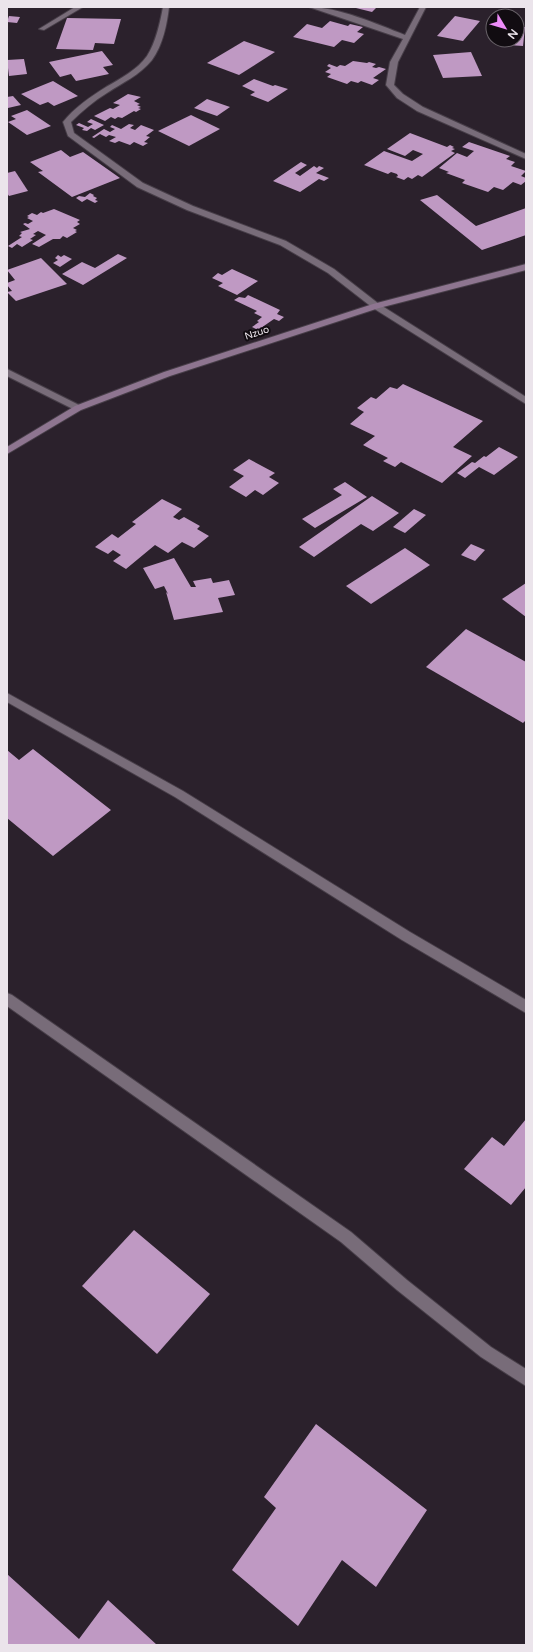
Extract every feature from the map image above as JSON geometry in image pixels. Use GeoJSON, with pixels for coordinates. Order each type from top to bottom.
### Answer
{"type":"FeatureCollection","features":[{"type":"Feature","properties":{"kind":"street"},"geometry":{"type":"LineString","coordinates":[[42,29],[80,7]]}},
{"type":"Feature","properties":{"kind":"street"},"geometry":{"type":"LineString","coordinates":[[166,7],[165,15],[153,50],[147,62],[128,77],[80,108],[67,122],[71,134],[140,185],[190,208],[283,243],[331,271],[376,306],[526,401]]}},
{"type":"Feature","properties":{"kind":"street"},"geometry":{"type":"LineString","coordinates":[[312,7],[358,20],[408,38]]}},
{"type":"Feature","properties":{"kind":"street"},"geometry":{"type":"LineString","coordinates":[[423,7],[394,62],[390,85],[400,96],[420,109],[526,157]]}},
{"type":"Feature","properties":{"kind":"street","name":"Nzuo"},"geometry":{"type":"LineString","coordinates":[[7,451],[78,408],[167,374],[376,306],[526,266]]}},
{"type":"Feature","properties":{"kind":"street"},"geometry":{"type":"LineString","coordinates":[[7,372],[78,408]]}},
{"type":"Feature","properties":{"kind":"street"},"geometry":{"type":"LineString","coordinates":[[7,697],[180,794],[399,932],[526,1007]]}},
{"type":"Feature","properties":{"kind":"street"},"geometry":{"type":"LineString","coordinates":[[7,999],[346,1238],[486,1352],[526,1378]]}},
{"type":"Feature","properties":{"kind":"building"},"geometry":{"type":"Polygon","coordinates":[[[352,7],[377,7],[372,12],[352,7]]]}},
{"type":"Feature","properties":{"kind":"building"},"geometry":{"type":"Polygon","coordinates":[[[9,16],[20,17],[17,23],[7,22],[9,16]]]}},
{"type":"Feature","properties":{"kind":"building"},"geometry":{"type":"Polygon","coordinates":[[[455,16],[480,21],[463,41],[437,36],[455,16]]]}},
{"type":"Feature","properties":{"kind":"building"},"geometry":{"type":"Polygon","coordinates":[[[67,18],[121,19],[114,44],[95,43],[93,50],[56,49],[67,18]]]}},
{"type":"Feature","properties":{"kind":"building"},"geometry":{"type":"Polygon","coordinates":[[[330,21],[348,26],[350,24],[363,27],[357,32],[364,34],[354,43],[342,40],[334,47],[293,37],[307,24],[322,28],[330,21]]]}},
{"type":"Feature","properties":{"kind":"building"},"geometry":{"type":"Polygon","coordinates":[[[244,41],[275,52],[239,75],[207,63],[244,41]]]}},
{"type":"Feature","properties":{"kind":"building"},"geometry":{"type":"Polygon","coordinates":[[[102,51],[113,65],[103,67],[109,74],[76,81],[71,74],[60,77],[49,62],[102,51]]]}},
{"type":"Feature","properties":{"kind":"building"},"geometry":{"type":"Polygon","coordinates":[[[471,52],[482,76],[443,78],[433,55],[471,52]]]}},
{"type":"Feature","properties":{"kind":"building"},"geometry":{"type":"Polygon","coordinates":[[[24,59],[27,74],[9,76],[7,60],[24,59]]]}},
{"type":"Feature","properties":{"kind":"building"},"geometry":{"type":"Polygon","coordinates":[[[353,61],[369,62],[376,64],[372,67],[386,69],[373,78],[379,80],[372,85],[361,81],[358,83],[351,81],[347,84],[327,77],[331,74],[325,72],[331,68],[327,66],[329,64],[337,67],[340,65],[345,66],[353,61]]]}},
{"type":"Feature","properties":{"kind":"building"},"geometry":{"type":"Polygon","coordinates":[[[254,79],[273,86],[275,85],[288,89],[268,102],[250,95],[255,92],[242,86],[254,79]]]}},
{"type":"Feature","properties":{"kind":"building"},"geometry":{"type":"Polygon","coordinates":[[[53,81],[78,96],[54,106],[48,102],[40,105],[21,94],[53,81]]]}},
{"type":"Feature","properties":{"kind":"building"},"geometry":{"type":"Polygon","coordinates":[[[128,94],[141,97],[134,101],[140,104],[137,105],[141,107],[138,108],[141,109],[122,118],[118,117],[115,119],[111,117],[105,121],[94,116],[120,105],[113,103],[128,94]]]}},
{"type":"Feature","properties":{"kind":"building"},"geometry":{"type":"Polygon","coordinates":[[[13,96],[21,105],[8,108],[7,97],[13,96]]]}},
{"type":"Feature","properties":{"kind":"building"},"geometry":{"type":"Polygon","coordinates":[[[207,99],[230,107],[217,116],[194,108],[207,99]]]}},
{"type":"Feature","properties":{"kind":"building"},"geometry":{"type":"Polygon","coordinates":[[[27,110],[51,126],[27,135],[8,122],[16,119],[11,116],[27,110]]]}},
{"type":"Feature","properties":{"kind":"building"},"geometry":{"type":"Polygon","coordinates":[[[191,115],[220,129],[189,146],[158,131],[191,115]]]}},
{"type":"Feature","properties":{"kind":"building"},"geometry":{"type":"Polygon","coordinates":[[[91,119],[104,125],[95,130],[91,128],[87,131],[82,130],[84,128],[76,125],[79,123],[88,127],[93,124],[87,122],[91,119]]]}},
{"type":"Feature","properties":{"kind":"building"},"geometry":{"type":"Polygon","coordinates":[[[129,124],[134,125],[130,128],[135,130],[141,125],[154,130],[146,136],[150,137],[144,142],[148,143],[143,146],[134,142],[130,145],[119,141],[115,143],[109,141],[116,137],[109,135],[106,137],[100,134],[94,138],[92,137],[104,129],[110,132],[115,129],[110,127],[112,125],[121,129],[129,124]]]}},
{"type":"Feature","properties":{"kind":"building"},"geometry":{"type":"Polygon","coordinates":[[[410,133],[447,147],[450,145],[455,149],[451,151],[455,153],[422,177],[418,175],[412,179],[408,177],[404,180],[396,177],[398,176],[397,174],[391,172],[388,174],[364,165],[384,151],[412,161],[423,154],[413,150],[405,156],[387,149],[410,133]]]}},
{"type":"Feature","properties":{"kind":"building"},"geometry":{"type":"Polygon","coordinates":[[[469,142],[510,156],[506,159],[515,162],[511,166],[526,171],[521,176],[526,178],[526,181],[521,185],[513,182],[503,190],[494,187],[488,192],[462,183],[465,180],[446,173],[449,172],[439,168],[457,153],[467,157],[474,151],[462,147],[469,142]]]}},
{"type":"Feature","properties":{"kind":"building"},"geometry":{"type":"Polygon","coordinates":[[[61,150],[70,157],[83,152],[120,178],[72,197],[38,172],[43,171],[30,162],[61,150]]]}},
{"type":"Feature","properties":{"kind":"building"},"geometry":{"type":"Polygon","coordinates":[[[301,162],[307,165],[295,173],[300,176],[314,166],[317,168],[319,166],[324,168],[316,173],[329,178],[324,181],[319,179],[300,192],[273,181],[301,162]]]}},
{"type":"Feature","properties":{"kind":"building"},"geometry":{"type":"Polygon","coordinates":[[[15,171],[28,191],[9,196],[7,193],[7,173],[15,171]]]}},
{"type":"Feature","properties":{"kind":"building"},"geometry":{"type":"Polygon","coordinates":[[[90,193],[97,198],[95,200],[98,201],[95,203],[87,199],[82,202],[76,198],[79,196],[85,197],[90,193]]]}},
{"type":"Feature","properties":{"kind":"building"},"geometry":{"type":"Polygon","coordinates":[[[437,195],[476,226],[526,208],[526,235],[482,250],[420,200],[437,195]]]}},
{"type":"Feature","properties":{"kind":"building"},"geometry":{"type":"Polygon","coordinates":[[[54,209],[80,220],[77,222],[80,224],[73,228],[77,230],[75,231],[77,232],[67,238],[63,236],[60,239],[53,239],[39,247],[32,244],[46,235],[38,231],[33,234],[36,235],[30,239],[33,240],[22,247],[17,244],[12,248],[8,246],[22,237],[19,236],[22,233],[20,232],[30,229],[23,224],[28,224],[33,221],[27,218],[29,217],[27,216],[32,213],[37,215],[41,212],[43,213],[54,209]]]}},
{"type":"Feature","properties":{"kind":"building"},"geometry":{"type":"Polygon","coordinates":[[[118,254],[127,258],[83,285],[62,274],[82,262],[95,268],[118,254]]]}},
{"type":"Feature","properties":{"kind":"building"},"geometry":{"type":"Polygon","coordinates":[[[58,255],[61,257],[64,255],[72,259],[60,267],[53,263],[58,260],[55,258],[58,255]]]}},
{"type":"Feature","properties":{"kind":"building"},"geometry":{"type":"Polygon","coordinates":[[[41,258],[67,284],[16,301],[7,292],[12,291],[7,283],[15,280],[7,270],[41,258]]]}},
{"type":"Feature","properties":{"kind":"building"},"geometry":{"type":"Polygon","coordinates":[[[232,269],[258,281],[237,295],[218,286],[223,283],[212,278],[218,273],[222,275],[232,269]]]}},
{"type":"Feature","properties":{"kind":"building"},"geometry":{"type":"Polygon","coordinates":[[[248,295],[280,310],[277,314],[284,317],[279,321],[274,319],[258,330],[252,327],[259,322],[257,321],[262,317],[254,313],[257,311],[234,300],[239,297],[245,298],[248,295]]]}},
{"type":"Feature","properties":{"kind":"building"},"geometry":{"type":"Polygon","coordinates":[[[403,384],[483,421],[453,447],[472,456],[442,483],[401,462],[395,467],[383,461],[388,458],[363,445],[375,436],[350,424],[364,412],[357,408],[371,397],[376,399],[390,387],[397,389],[403,384]]]}},
{"type":"Feature","properties":{"kind":"building"},"geometry":{"type":"Polygon","coordinates":[[[499,447],[518,457],[494,475],[479,467],[465,478],[457,473],[472,462],[475,463],[484,456],[486,457],[499,447]]]}},
{"type":"Feature","properties":{"kind":"building"},"geometry":{"type":"Polygon","coordinates":[[[249,459],[275,473],[269,477],[279,483],[263,495],[255,490],[246,497],[229,487],[244,476],[233,470],[249,459]]]}},
{"type":"Feature","properties":{"kind":"building"},"geometry":{"type":"Polygon","coordinates":[[[345,482],[367,497],[315,528],[302,519],[342,495],[333,489],[345,482]]]}},
{"type":"Feature","properties":{"kind":"building"},"geometry":{"type":"Polygon","coordinates":[[[372,496],[399,513],[373,531],[361,524],[314,557],[299,547],[372,496]]]}},
{"type":"Feature","properties":{"kind":"building"},"geometry":{"type":"Polygon","coordinates":[[[162,499],[182,509],[173,517],[179,520],[184,517],[200,526],[197,529],[209,536],[194,548],[182,542],[168,553],[155,545],[126,569],[113,561],[121,555],[113,550],[108,554],[95,547],[112,534],[118,538],[136,524],[132,522],[162,499]]]}},
{"type":"Feature","properties":{"kind":"building"},"geometry":{"type":"Polygon","coordinates":[[[414,509],[426,515],[405,533],[393,527],[414,509]]]}},
{"type":"Feature","properties":{"kind":"building"},"geometry":{"type":"Polygon","coordinates":[[[471,544],[485,550],[475,561],[461,555],[471,544]]]}},
{"type":"Feature","properties":{"kind":"building"},"geometry":{"type":"Polygon","coordinates":[[[405,548],[430,565],[371,604],[346,586],[405,548]]]}},
{"type":"Feature","properties":{"kind":"building"},"geometry":{"type":"Polygon","coordinates":[[[174,558],[191,587],[196,587],[193,581],[211,578],[213,583],[229,580],[235,595],[218,598],[223,612],[174,620],[166,592],[168,594],[164,586],[155,589],[143,568],[174,558]]]}},
{"type":"Feature","properties":{"kind":"building"},"geometry":{"type":"Polygon","coordinates":[[[526,583],[526,617],[502,599],[526,583]]]}},
{"type":"Feature","properties":{"kind":"building"},"geometry":{"type":"Polygon","coordinates":[[[466,629],[526,662],[526,720],[523,723],[426,667],[466,629]]]}},
{"type":"Feature","properties":{"kind":"building"},"geometry":{"type":"Polygon","coordinates":[[[33,749],[111,810],[53,856],[7,818],[7,750],[19,760],[33,749]]]}},
{"type":"Feature","properties":{"kind":"building"},"geometry":{"type":"Polygon","coordinates":[[[526,1119],[526,1187],[511,1205],[464,1169],[492,1137],[504,1146],[526,1119]]]}},
{"type":"Feature","properties":{"kind":"building"},"geometry":{"type":"Polygon","coordinates":[[[134,1230],[210,1294],[157,1354],[82,1286],[134,1230]]]}},
{"type":"Feature","properties":{"kind":"building"},"geometry":{"type":"Polygon","coordinates":[[[316,1424],[427,1510],[376,1587],[342,1560],[298,1626],[232,1570],[276,1508],[264,1497],[316,1424]]]}},
{"type":"Feature","properties":{"kind":"building"},"geometry":{"type":"Polygon","coordinates":[[[7,1574],[79,1639],[108,1600],[157,1645],[7,1645],[7,1574]]]}}]}
